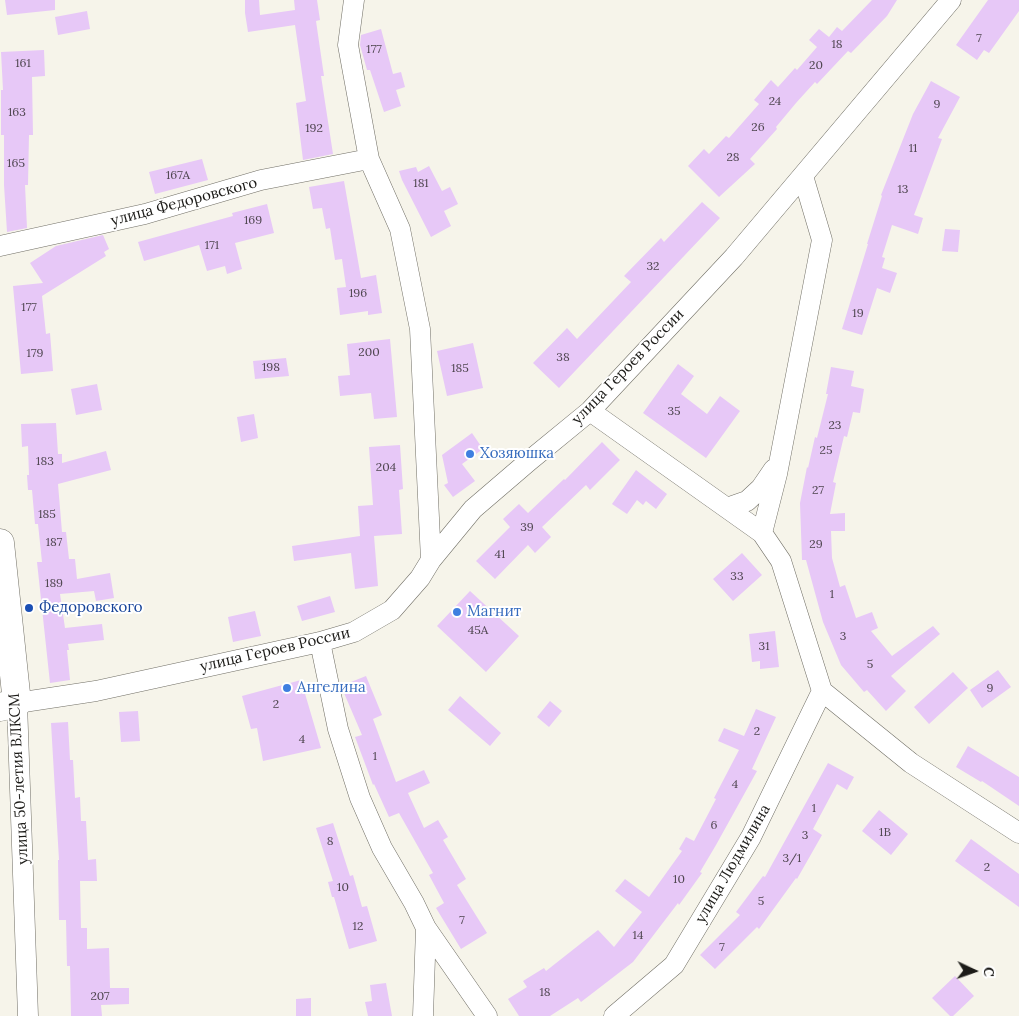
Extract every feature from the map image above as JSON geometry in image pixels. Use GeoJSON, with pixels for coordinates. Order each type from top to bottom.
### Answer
{"type":"FeatureCollection","features":[{"type":"Feature","properties":{"kind":"street"},"geometry":{"type":"LineString","coordinates":[[354,0],[348,45],[369,159],[400,228],[420,329],[430,560]]}},
{"type":"Feature","properties":{"kind":"street","name":"улица Героев России"},"geometry":{"type":"LineString","coordinates":[[8,705],[96,691],[320,642],[354,632],[392,610],[420,578],[430,560],[473,509],[590,411],[734,257],[951,0]]}},
{"type":"Feature","properties":{"kind":"street","name":"улица Федоровского"},"geometry":{"type":"LineString","coordinates":[[0,246],[144,214],[261,180],[369,159]]}},
{"type":"Feature","properties":{"kind":"street"},"geometry":{"type":"LineString","coordinates":[[762,533],[780,459],[822,240],[803,176]]}},
{"type":"Feature","properties":{"kind":"street"},"geometry":{"type":"LineString","coordinates":[[590,411],[762,533],[781,561],[822,691],[911,763],[1019,833]]}},
{"type":"Feature","properties":{"kind":"street"},"geometry":{"type":"LineString","coordinates":[[727,508],[747,500],[761,488],[780,459]]}},
{"type":"Feature","properties":{"kind":"street","name":"улица 50-летия ВЛКСМ"},"geometry":{"type":"LineString","coordinates":[[0,543],[8,705],[28,1016]]}},
{"type":"Feature","properties":{"kind":"street"},"geometry":{"type":"LineString","coordinates":[[320,642],[338,729],[360,798],[382,848],[414,903],[426,928],[487,1016]]}},
{"type":"Feature","properties":{"kind":"street","name":"улица Людмилина"},"geometry":{"type":"LineString","coordinates":[[614,1016],[674,965],[751,837],[822,691]]}},
{"type":"Feature","properties":{"kind":"street"},"geometry":{"type":"LineString","coordinates":[[423,1016],[426,928]]}},
{"type":"Feature","properties":{"kind":"building"},"geometry":{"type":"Polygon","coordinates":[[[5,0],[55,0],[55,10],[7,15],[5,0]]]}},
{"type":"Feature","properties":{"kind":"building"},"geometry":{"type":"Polygon","coordinates":[[[245,0],[259,0],[260,15],[295,10],[294,0],[317,0],[320,20],[316,21],[324,76],[321,76],[333,154],[303,160],[296,103],[306,101],[295,25],[248,32],[245,0]]]}},
{"type":"Feature","properties":{"kind":"building"},"geometry":{"type":"Polygon","coordinates":[[[872,0],[897,0],[887,16],[851,53],[848,51],[796,103],[776,127],[777,129],[750,159],[755,164],[719,197],[688,166],[704,149],[709,154],[726,136],[729,138],[759,104],[754,100],[771,80],[778,87],[795,68],[797,70],[817,47],[809,40],[819,29],[829,37],[837,27],[842,31],[872,0]]]}},
{"type":"Feature","properties":{"kind":"building"},"geometry":{"type":"Polygon","coordinates":[[[988,0],[1019,0],[1019,11],[989,53],[984,50],[977,60],[956,45],[988,0]]]}},
{"type":"Feature","properties":{"kind":"building"},"geometry":{"type":"Polygon","coordinates":[[[87,11],[90,29],[58,35],[55,17],[87,11]]]}},
{"type":"Feature","properties":{"kind":"building"},"geometry":{"type":"Polygon","coordinates":[[[381,29],[393,74],[401,72],[405,87],[396,90],[401,106],[384,112],[370,70],[367,70],[360,45],[361,35],[381,29]]]}},
{"type":"Feature","properties":{"kind":"building"},"geometry":{"type":"Polygon","coordinates":[[[44,50],[45,76],[32,77],[33,135],[29,135],[28,185],[25,185],[27,228],[7,232],[4,185],[4,135],[1,135],[1,90],[3,90],[1,52],[44,50]]]}},
{"type":"Feature","properties":{"kind":"building"},"geometry":{"type":"Polygon","coordinates":[[[931,81],[960,97],[938,138],[942,139],[914,215],[923,218],[918,234],[892,225],[882,257],[885,258],[882,268],[897,273],[890,293],[877,288],[862,335],[842,329],[881,195],[913,114],[931,81]]]}},
{"type":"Feature","properties":{"kind":"building"},"geometry":{"type":"Polygon","coordinates":[[[202,159],[208,180],[155,194],[149,172],[202,159]]]}},
{"type":"Feature","properties":{"kind":"building"},"geometry":{"type":"Polygon","coordinates":[[[429,166],[442,191],[450,187],[458,204],[444,211],[451,226],[431,237],[399,171],[416,167],[418,172],[429,166]]]}},
{"type":"Feature","properties":{"kind":"building"},"geometry":{"type":"Polygon","coordinates":[[[344,181],[361,278],[376,275],[382,313],[368,315],[368,311],[340,315],[337,288],[346,287],[342,259],[335,260],[330,228],[326,229],[322,208],[313,209],[309,187],[344,181]]]}},
{"type":"Feature","properties":{"kind":"building"},"geometry":{"type":"Polygon","coordinates":[[[702,202],[720,218],[559,388],[533,363],[567,328],[577,339],[631,282],[624,276],[661,238],[664,242],[702,202]]]}},
{"type":"Feature","properties":{"kind":"building"},"geometry":{"type":"Polygon","coordinates":[[[267,204],[274,233],[235,243],[242,269],[227,274],[225,266],[207,271],[199,245],[144,261],[138,242],[233,216],[232,213],[267,204]]]}},
{"type":"Feature","properties":{"kind":"building"},"geometry":{"type":"Polygon","coordinates":[[[945,229],[960,230],[958,252],[942,251],[945,229]]]}},
{"type":"Feature","properties":{"kind":"building"},"geometry":{"type":"Polygon","coordinates":[[[103,235],[109,249],[104,252],[106,256],[42,296],[46,334],[50,333],[53,371],[21,374],[13,286],[43,283],[30,263],[56,246],[103,235]]]}},
{"type":"Feature","properties":{"kind":"building"},"geometry":{"type":"Polygon","coordinates":[[[390,339],[397,417],[374,419],[371,393],[340,396],[338,376],[350,375],[347,344],[390,339]]]}},
{"type":"Feature","properties":{"kind":"building"},"geometry":{"type":"Polygon","coordinates":[[[473,343],[483,388],[447,396],[437,351],[473,343]]]}},
{"type":"Feature","properties":{"kind":"building"},"geometry":{"type":"Polygon","coordinates":[[[286,358],[289,376],[255,379],[253,361],[286,358]]]}},
{"type":"Feature","properties":{"kind":"building"},"geometry":{"type":"Polygon","coordinates":[[[678,364],[694,376],[681,394],[707,414],[720,396],[740,411],[706,458],[643,413],[678,364]]]}},
{"type":"Feature","properties":{"kind":"building"},"geometry":{"type":"Polygon","coordinates":[[[831,367],[854,371],[851,386],[864,389],[860,413],[853,412],[847,437],[844,436],[833,482],[836,483],[830,514],[845,513],[845,531],[831,531],[832,558],[840,587],[845,585],[856,618],[872,612],[878,628],[871,631],[892,656],[933,626],[940,634],[891,676],[906,691],[886,711],[867,690],[864,692],[841,665],[823,622],[806,560],[802,560],[800,503],[807,467],[815,437],[817,438],[828,394],[826,394],[831,367]]]}},
{"type":"Feature","properties":{"kind":"building"},"geometry":{"type":"Polygon","coordinates":[[[97,384],[102,410],[76,415],[71,389],[97,384]]]}},
{"type":"Feature","properties":{"kind":"building"},"geometry":{"type":"Polygon","coordinates":[[[254,414],[258,438],[241,442],[237,417],[254,414]]]}},
{"type":"Feature","properties":{"kind":"building"},"geometry":{"type":"Polygon","coordinates":[[[56,423],[58,454],[62,454],[62,463],[106,451],[111,470],[58,484],[62,532],[66,532],[69,559],[75,559],[77,579],[110,573],[114,598],[96,601],[94,591],[60,594],[65,628],[102,624],[104,640],[68,644],[70,680],[50,683],[37,562],[42,562],[38,524],[35,524],[32,490],[28,490],[28,446],[22,447],[21,424],[56,423]]]}},
{"type":"Feature","properties":{"kind":"building"},"geometry":{"type":"Polygon","coordinates":[[[472,433],[483,449],[462,464],[475,481],[453,497],[444,485],[448,483],[442,455],[472,433]]]}},
{"type":"Feature","properties":{"kind":"building"},"geometry":{"type":"Polygon","coordinates":[[[602,442],[620,460],[590,490],[586,485],[542,527],[551,537],[535,553],[528,545],[495,579],[476,561],[510,527],[503,519],[519,504],[528,513],[565,480],[602,442]]]}},
{"type":"Feature","properties":{"kind":"building"},"geometry":{"type":"Polygon","coordinates":[[[400,445],[403,489],[399,490],[402,534],[374,536],[378,586],[355,589],[351,553],[294,561],[292,546],[360,536],[358,506],[373,505],[369,447],[400,445]]]}},
{"type":"Feature","properties":{"kind":"building"},"geometry":{"type":"Polygon","coordinates":[[[636,470],[667,494],[656,509],[646,501],[643,505],[637,500],[627,514],[612,504],[636,470]]]}},
{"type":"Feature","properties":{"kind":"building"},"geometry":{"type":"Polygon","coordinates":[[[742,553],[762,575],[733,601],[713,579],[742,553]]]}},
{"type":"Feature","properties":{"kind":"building"},"geometry":{"type":"Polygon","coordinates":[[[470,591],[519,636],[486,672],[437,626],[470,591]]]}},
{"type":"Feature","properties":{"kind":"building"},"geometry":{"type":"Polygon","coordinates":[[[330,596],[335,612],[302,621],[297,606],[330,596]]]}},
{"type":"Feature","properties":{"kind":"building"},"geometry":{"type":"Polygon","coordinates":[[[255,611],[261,636],[233,642],[228,617],[255,611]]]}},
{"type":"Feature","properties":{"kind":"building"},"geometry":{"type":"Polygon","coordinates":[[[775,631],[779,667],[760,669],[760,661],[752,662],[749,634],[775,631]]]}},
{"type":"Feature","properties":{"kind":"building"},"geometry":{"type":"Polygon","coordinates":[[[998,670],[1011,687],[982,708],[970,690],[998,670]]]}},
{"type":"Feature","properties":{"kind":"building"},"geometry":{"type":"Polygon","coordinates":[[[953,672],[968,688],[929,724],[914,707],[953,672]]]}},
{"type":"Feature","properties":{"kind":"building"},"geometry":{"type":"Polygon","coordinates":[[[366,676],[382,715],[373,719],[396,782],[424,770],[430,783],[408,793],[424,828],[438,820],[448,837],[443,840],[466,879],[457,885],[487,933],[461,949],[436,908],[444,903],[429,875],[433,873],[399,813],[389,817],[373,785],[355,737],[362,735],[341,686],[366,676]]]}},
{"type":"Feature","properties":{"kind":"building"},"geometry":{"type":"Polygon","coordinates":[[[301,680],[321,748],[263,761],[257,728],[251,729],[242,696],[301,680]]]}},
{"type":"Feature","properties":{"kind":"building"},"geometry":{"type":"Polygon","coordinates":[[[460,696],[501,733],[490,746],[448,710],[460,696]]]}},
{"type":"Feature","properties":{"kind":"building"},"geometry":{"type":"Polygon","coordinates":[[[550,701],[562,711],[549,727],[537,717],[550,701]]]}},
{"type":"Feature","properties":{"kind":"building"},"geometry":{"type":"Polygon","coordinates":[[[756,709],[776,717],[752,769],[757,771],[700,872],[702,873],[679,905],[678,903],[633,962],[581,1002],[578,998],[550,1016],[519,1016],[508,999],[527,987],[523,981],[544,968],[546,971],[598,930],[614,947],[642,912],[615,891],[625,879],[649,897],[682,851],[679,849],[686,837],[694,841],[739,750],[718,741],[724,728],[744,736],[756,709]]]}},
{"type":"Feature","properties":{"kind":"building"},"geometry":{"type":"Polygon","coordinates":[[[138,711],[140,741],[121,742],[119,712],[138,711]]]}},
{"type":"Feature","properties":{"kind":"building"},"geometry":{"type":"Polygon","coordinates":[[[68,722],[75,798],[80,797],[81,821],[86,821],[88,860],[96,859],[97,881],[80,881],[81,928],[87,928],[87,949],[109,948],[110,988],[129,988],[129,1004],[101,1005],[102,1016],[71,1016],[70,966],[67,966],[66,920],[59,920],[59,860],[51,723],[68,722]]]}},
{"type":"Feature","properties":{"kind":"building"},"geometry":{"type":"Polygon","coordinates":[[[968,746],[1019,777],[1019,806],[982,781],[956,767],[968,746]]]}},
{"type":"Feature","properties":{"kind":"building"},"geometry":{"type":"Polygon","coordinates":[[[828,763],[854,777],[847,790],[837,784],[813,829],[822,835],[797,879],[759,929],[757,927],[715,969],[700,955],[740,915],[736,912],[763,876],[765,877],[828,763]]]}},
{"type":"Feature","properties":{"kind":"building"},"geometry":{"type":"Polygon","coordinates":[[[879,810],[908,834],[891,855],[862,831],[879,810]]]}},
{"type":"Feature","properties":{"kind":"building"},"geometry":{"type":"Polygon","coordinates":[[[333,823],[350,876],[353,875],[362,907],[367,906],[377,941],[349,949],[334,897],[332,897],[328,882],[333,881],[316,828],[333,823]]]}},
{"type":"Feature","properties":{"kind":"building"},"geometry":{"type":"Polygon","coordinates":[[[971,839],[1019,874],[1019,907],[955,861],[971,839]]]}},
{"type":"Feature","properties":{"kind":"building"},"geometry":{"type":"Polygon","coordinates":[[[955,976],[974,996],[953,1016],[950,1016],[932,998],[955,976]]]}},
{"type":"Feature","properties":{"kind":"building"},"geometry":{"type":"Polygon","coordinates":[[[386,983],[392,1016],[368,1016],[365,1002],[372,1001],[370,985],[386,983]]]}},
{"type":"Feature","properties":{"kind":"building"},"geometry":{"type":"Polygon","coordinates":[[[311,998],[311,1016],[296,1016],[296,999],[311,998]]]}},
{"type":"Feature","properties":{"kind":"place","name":"Хозяюшка"},"geometry":{"type":"Point","coordinates":[470,454]}},
{"type":"Feature","properties":{"kind":"place","name":"Федоровского"},"geometry":{"type":"Point","coordinates":[29,608]}},
{"type":"Feature","properties":{"kind":"place","name":"Магнит"},"geometry":{"type":"Point","coordinates":[457,612]}},
{"type":"Feature","properties":{"kind":"place","name":"Ангелина"},"geometry":{"type":"Point","coordinates":[287,688]}}]}
